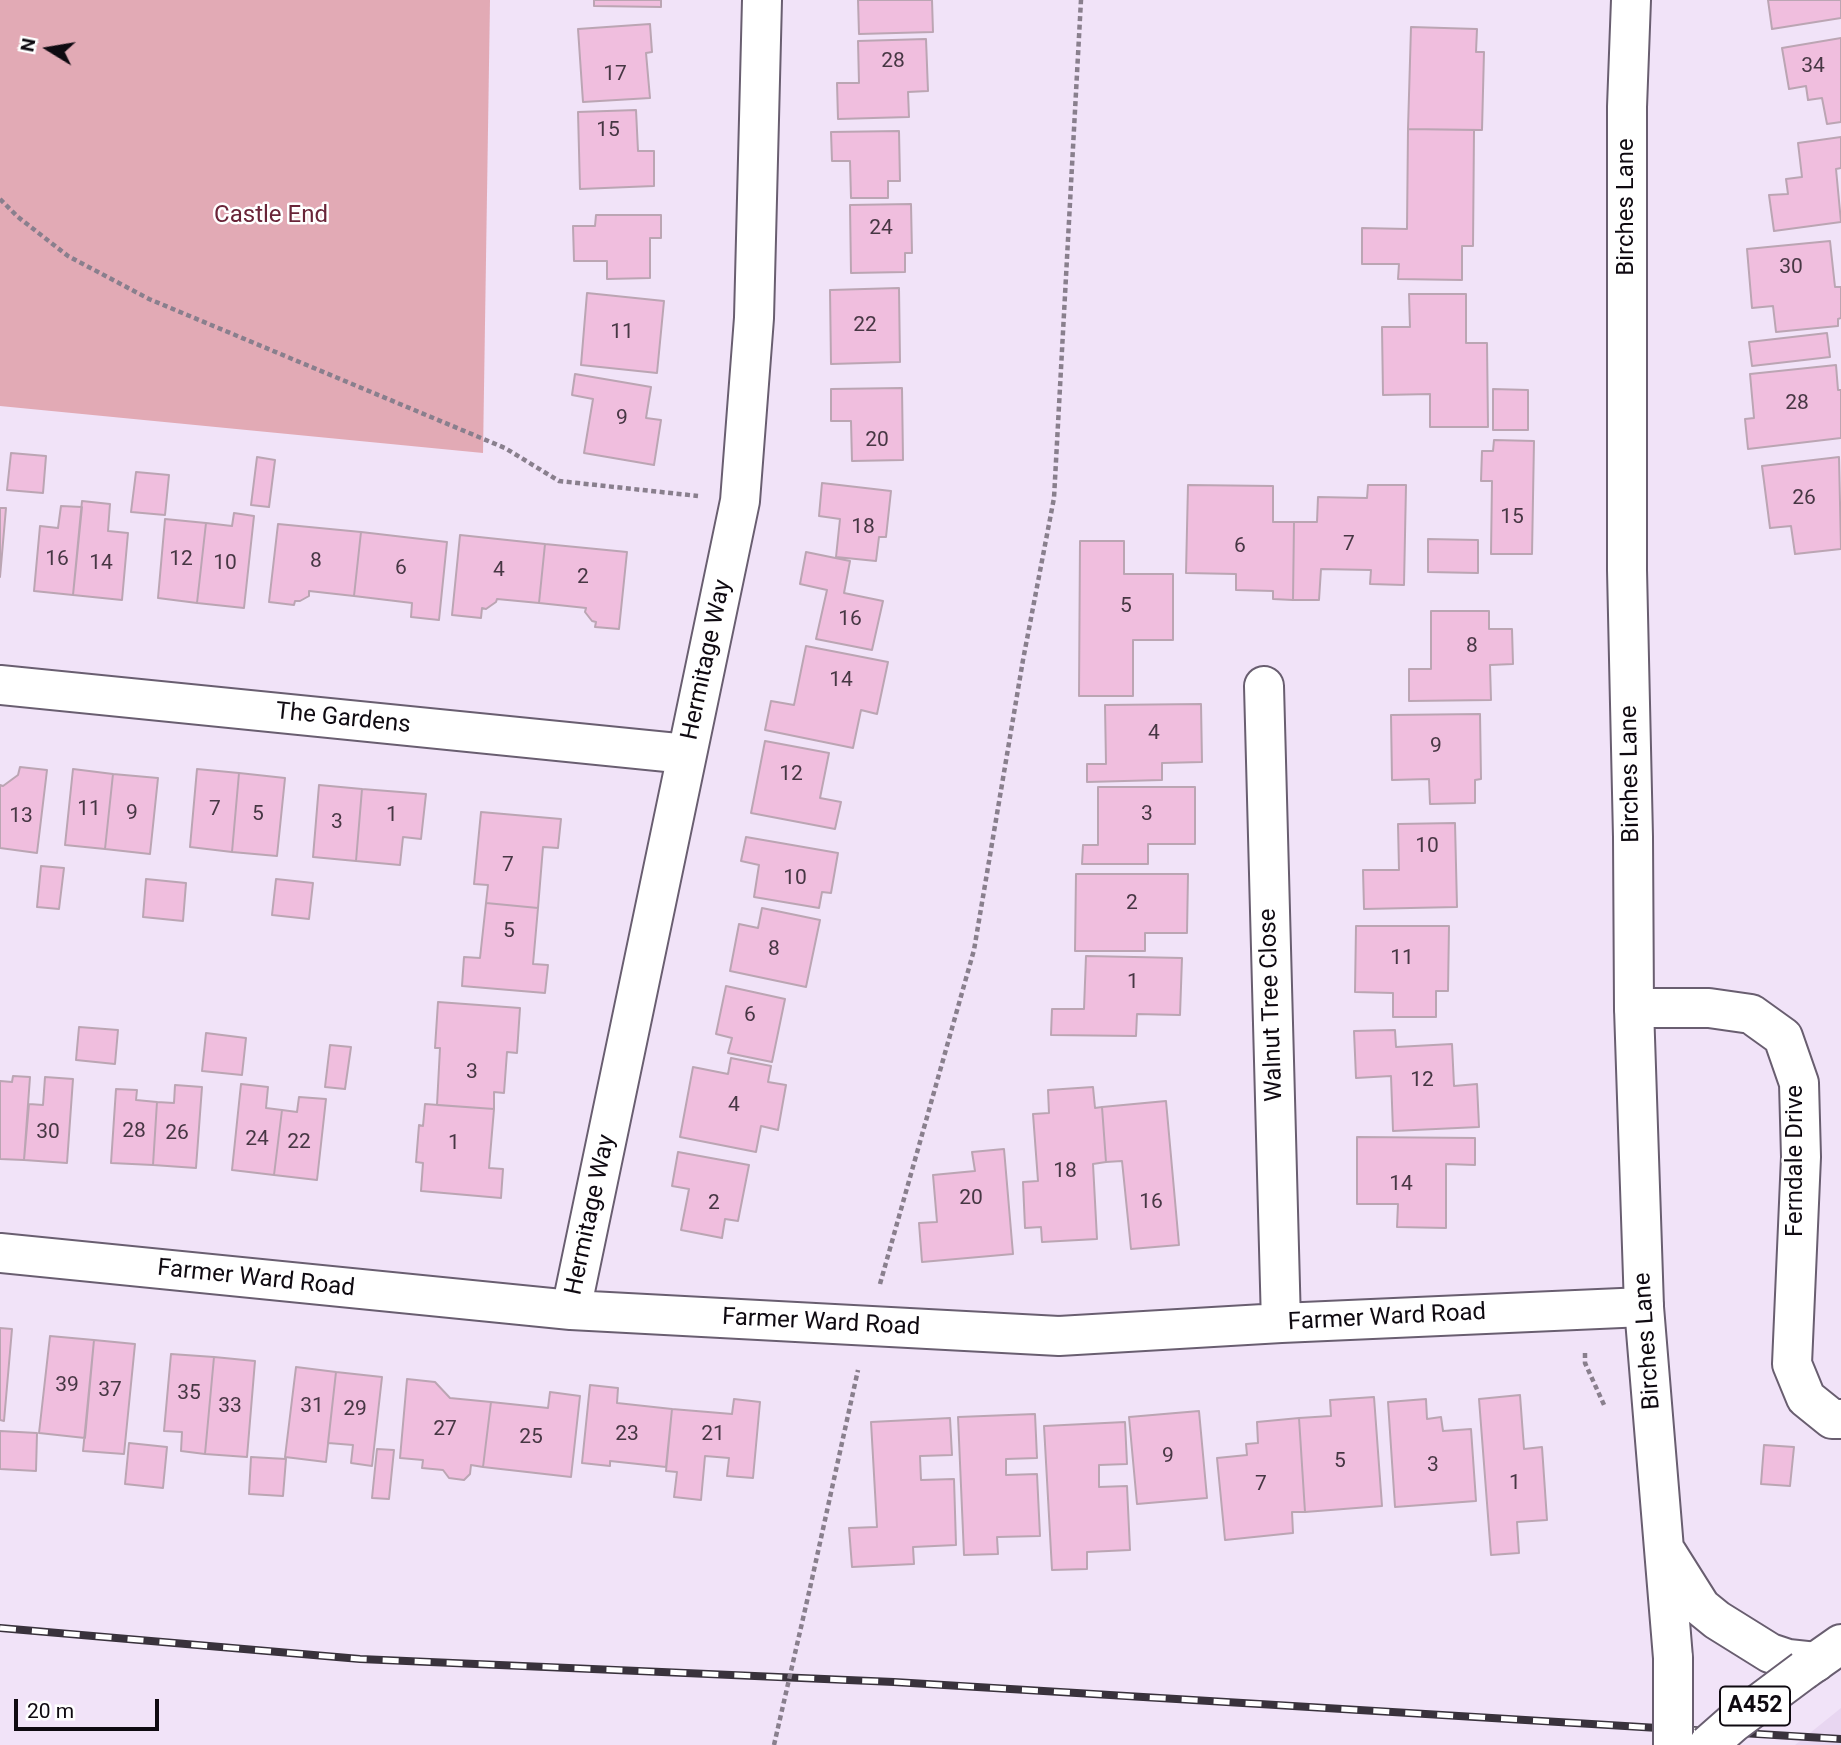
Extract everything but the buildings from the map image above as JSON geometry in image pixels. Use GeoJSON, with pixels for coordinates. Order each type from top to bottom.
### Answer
{"type":"FeatureCollection","features":[{"type":"Feature","properties":{"kind":"street","name":"Hermitage Way"},"geometry":{"type":"LineString","coordinates":[[571,1310],[740,501],[754,318],[762,0]]}},
{"type":"Feature","properties":{"kind":"street","name":"Birches Lane"},"geometry":{"type":"LineString","coordinates":[[1631,0],[1627,107],[1627,570],[1634,1008],[1644,1307],[1673,1658],[1673,1745]]}},
{"type":"Feature","properties":{"kind":"street","name":"The Gardens"},"geometry":{"type":"LineString","coordinates":[[0,685],[687,754]]}},
{"type":"Feature","properties":{"kind":"street","name":"Walnut Tree Close"},"geometry":{"type":"LineString","coordinates":[[1264,686],[1281,1323]]}},
{"type":"Feature","properties":{"kind":"street","name":"Ferndale Drive"},"geometry":{"type":"LineString","coordinates":[[1634,1008],[1709,1008],[1751,1014],[1783,1037],[1799,1083],[1801,1157],[1792,1364],[1805,1398],[1832,1419],[1841,1419]]}},
{"type":"Feature","properties":{"kind":"street","name":"Farmer Ward Road"},"geometry":{"type":"LineString","coordinates":[[0,1253],[571,1310],[1059,1336],[1644,1307]]}},
{"type":"Feature","properties":{"kind":"street","name":"Birches Lane"},"geometry":{"type":"LineString","coordinates":[[1664,1548],[1701,1607],[1717,1620],[1770,1653],[1788,1659],[1820,1659]]}},
{"type":"Feature","properties":{"kind":"street","name":"A452"},"geometry":{"type":"LineString","coordinates":[[1708,1745],[1732,1723],[1820,1659]]}},
{"type":"Feature","properties":{"kind":"path"},"geometry":{"type":"LineString","coordinates":[[774,1745],[868,1326],[974,950],[1023,660],[1054,498],[1081,0]]}},
{"type":"Feature","properties":{"kind":"path"},"geometry":{"type":"LineString","coordinates":[[0,199],[18,217],[68,256],[149,299],[505,449],[559,481],[740,501]]}},
{"type":"Feature","properties":{"kind":"shaded area"},"geometry":{"type":"Polygon","coordinates":[[[1841,1708],[1841,1745],[1795,1745],[1841,1708]]]}},
{"type":"Feature","properties":{"kind":"green space","name":"Castle End"},"geometry":{"type":"Polygon","coordinates":[[[0,0],[490,0],[483,453],[0,406],[0,0]]]}},
{"type":"Feature","properties":{"kind":"railway"},"geometry":{"type":"LineString","coordinates":[[0,1628],[360,1659],[894,1682],[1841,1739]]}}]}
